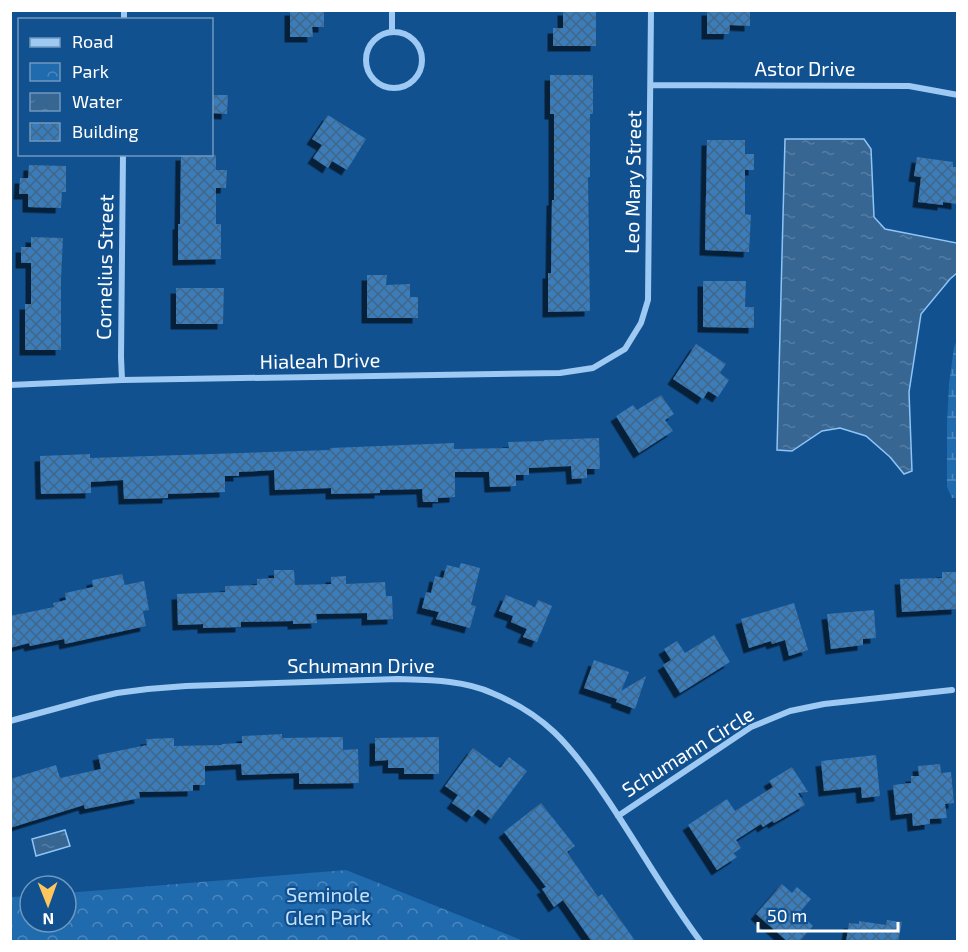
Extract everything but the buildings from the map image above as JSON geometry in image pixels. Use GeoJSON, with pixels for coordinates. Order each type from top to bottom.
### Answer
{"type":"FeatureCollection","features":[{"type":"Feature","properties":{"kind":"street"},"geometry":{"type":"LineString","coordinates":[[392,10],[392,33]]}},
{"type":"Feature","properties":{"kind":"street","name":"Leo Mary Street"},"geometry":{"type":"LineString","coordinates":[[625,349],[641,323],[648,300],[651,10]]}},
{"type":"Feature","properties":{"kind":"street"},"geometry":{"type":"LineString","coordinates":[[392,33],[400,33],[415,42],[421,57],[421,65],[413,80],[398,88],[389,88],[374,80],[368,73],[366,64],[369,46],[383,34],[392,33]]}},
{"type":"Feature","properties":{"kind":"street","name":"Astor Drive"},"geometry":{"type":"LineString","coordinates":[[651,85],[909,86],[957,95]]}},
{"type":"Feature","properties":{"kind":"street","name":"Cornelius Street"},"geometry":{"type":"LineString","coordinates":[[122,380],[123,156]]}},
{"type":"Feature","properties":{"kind":"street","name":"Hialeah Drive"},"geometry":{"type":"LineString","coordinates":[[10,385],[122,380],[560,373],[593,368],[625,349]]}},
{"type":"Feature","properties":{"kind":"street","name":"Schumann Drive"},"geometry":{"type":"LineString","coordinates":[[10,721],[117,693],[186,686],[398,679],[463,684],[491,692],[521,708],[553,731],[579,759],[701,942]]}},
{"type":"Feature","properties":{"kind":"street","name":"Schumann Circle"},"geometry":{"type":"LineString","coordinates":[[618,816],[751,727],[789,711],[824,704],[952,690]]}},
{"type":"Feature","properties":{"kind":"green space"},"geometry":{"type":"Polygon","coordinates":[[[957,339],[958,498],[952,498],[947,487],[947,423],[949,384],[957,339]]]}},
{"type":"Feature","properties":{"kind":"green space","name":"Seminole Glen Park"},"geometry":{"type":"Polygon","coordinates":[[[346,870],[523,941],[11,941],[11,897],[18,897],[18,934],[78,934],[78,892],[346,870]]]}},
{"type":"Feature","properties":{"kind":"water"},"geometry":{"type":"Polygon","coordinates":[[[785,139],[864,139],[871,149],[874,217],[885,229],[957,243],[957,273],[921,314],[909,392],[912,471],[904,474],[890,457],[866,436],[840,428],[822,431],[792,451],[777,450],[785,139]]]}},
{"type":"Feature","properties":{"kind":"water"},"geometry":{"type":"Polygon","coordinates":[[[65,830],[70,846],[36,856],[32,839],[65,830]]]}}]}
